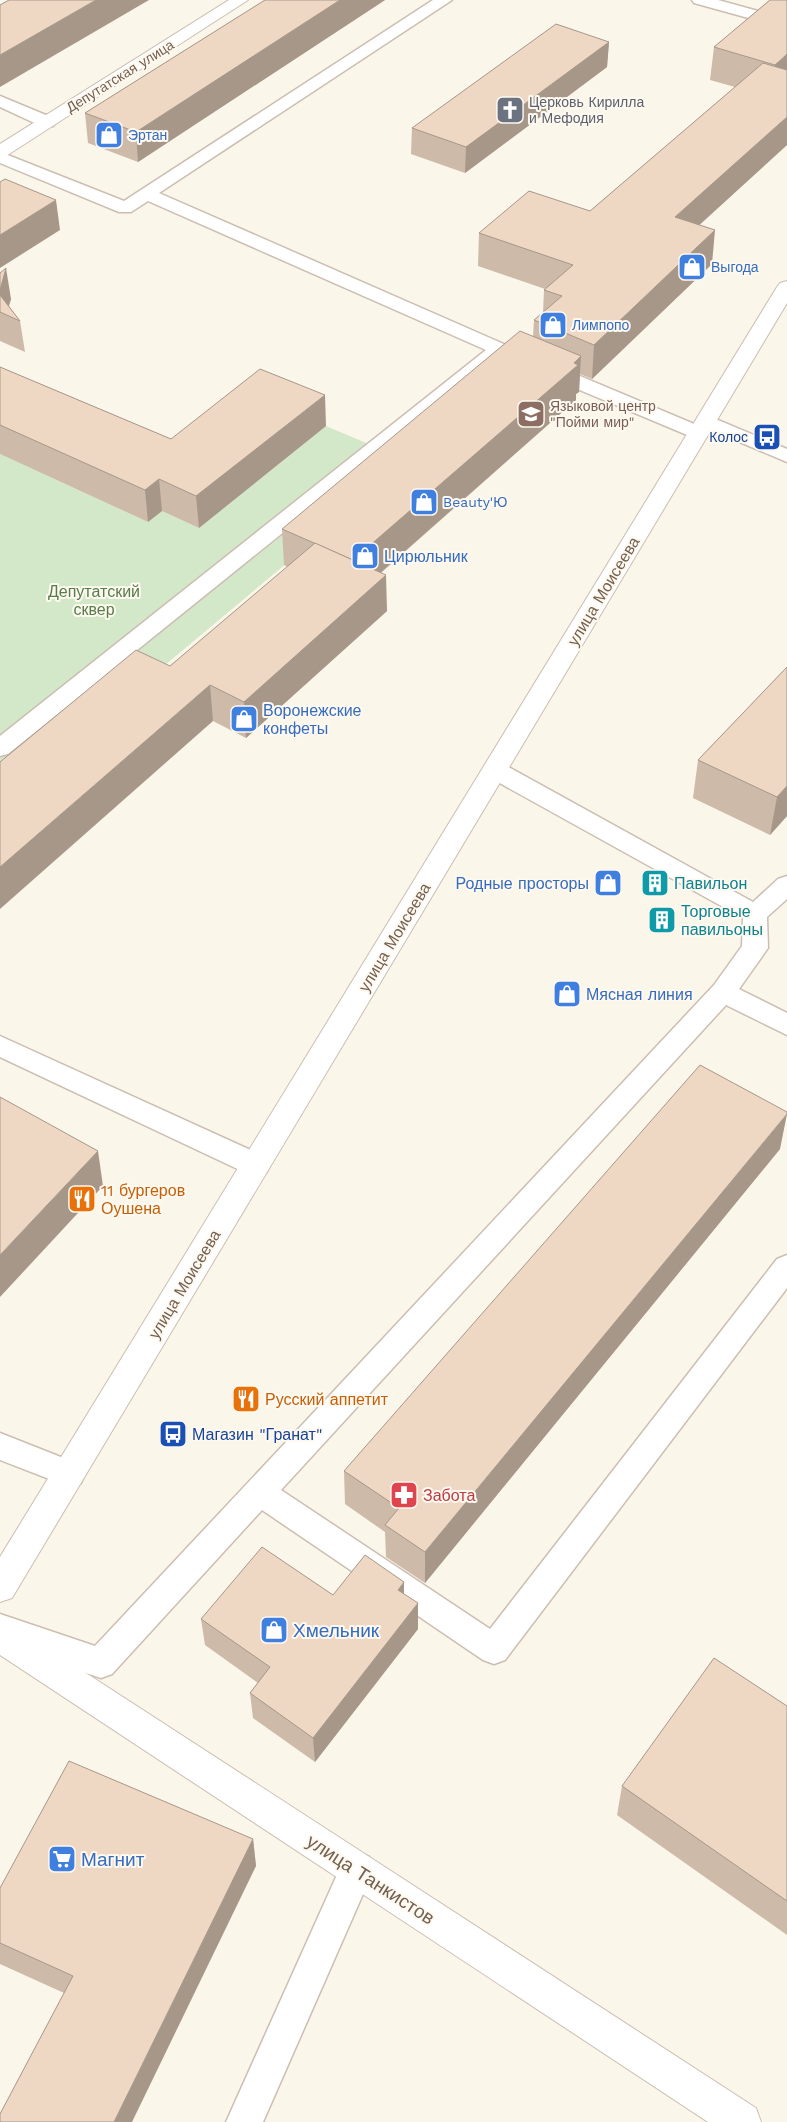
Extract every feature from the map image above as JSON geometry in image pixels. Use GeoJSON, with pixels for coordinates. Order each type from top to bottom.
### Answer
{"type":"FeatureCollection","features":[{"type":"Feature","properties":{"kind":"street","name":"Депутатская улица"},"geometry":{"type":"LineString","coordinates":[[0,152],[240,0]]}},
{"type":"Feature","properties":{"kind":"street","name":"улица Моисеева"},"geometry":{"type":"LineString","coordinates":[[0,1587],[787,288]]}},
{"type":"Feature","properties":{"kind":"street","name":"улица Танкистов"},"geometry":{"type":"LineString","coordinates":[[0,1636],[742,2122]]}},
{"type":"Feature","properties":{"kind":"lane"},"geometry":{"type":"LineString","coordinates":[[0,157],[125,208],[444,0]]}},
{"type":"Feature","properties":{"kind":"lane"},"geometry":{"type":"LineString","coordinates":[[700,0],[752,14]]}},
{"type":"Feature","properties":{"kind":"lane"},"geometry":{"type":"LineString","coordinates":[[0,101],[47,122]]}},
{"type":"Feature","properties":{"kind":"lane"},"geometry":{"type":"LineString","coordinates":[[146,194],[498,349],[702,427],[787,456]]}},
{"type":"Feature","properties":{"kind":"lane"},"geometry":{"type":"LineString","coordinates":[[0,748],[498,349]]}},
{"type":"Feature","properties":{"kind":"lane"},"geometry":{"type":"LineString","coordinates":[[495,770],[754,914]]}},
{"type":"Feature","properties":{"kind":"lane"},"geometry":{"type":"LineString","coordinates":[[754,914],[787,885]]}},
{"type":"Feature","properties":{"kind":"lane"},"geometry":{"type":"LineString","coordinates":[[0,1629],[101,1663],[723,992],[755,948],[754,914]]}},
{"type":"Feature","properties":{"kind":"lane"},"geometry":{"type":"LineString","coordinates":[[723,992],[787,1025]]}},
{"type":"Feature","properties":{"kind":"lane"},"geometry":{"type":"LineString","coordinates":[[0,1046],[256,1165]]}},
{"type":"Feature","properties":{"kind":"lane"},"geometry":{"type":"LineString","coordinates":[[260,1492],[494,1649],[787,1267]]}},
{"type":"Feature","properties":{"kind":"lane"},"geometry":{"type":"LineString","coordinates":[[0,1446],[70,1474]]}},
{"type":"Feature","properties":{"kind":"lane"},"geometry":{"type":"LineString","coordinates":[[244,2122],[357,1869]]}},
{"type":"Feature","properties":{"kind":"green space","name":"Депутатский сквер"},"geometry":{"type":"Polygon","coordinates":[[[326,426],[409,461],[0,803],[0,454],[148,522],[162,511],[199,528],[326,426]]]}},
{"type":"Feature","properties":{"kind":"building"},"geometry":{"type":"Polygon","coordinates":[[[9,0],[96,0],[0,55],[0,5],[9,0]]]}},
{"type":"Feature","properties":{"kind":"building"},"geometry":{"type":"Polygon","coordinates":[[[265,0],[340,0],[136,132],[85,113],[265,0]]]}},
{"type":"Feature","properties":{"kind":"building"},"geometry":{"type":"Polygon","coordinates":[[[770,0],[787,0],[787,54],[775,65],[714,47],[770,0]]]}},
{"type":"Feature","properties":{"kind":"building"},"geometry":{"type":"Polygon","coordinates":[[[556,24],[609,42],[466,147],[412,128],[556,24]]]}},
{"type":"Feature","properties":{"kind":"building"},"geometry":{"type":"Polygon","coordinates":[[[763,63],[787,70],[787,117],[675,217],[715,230],[594,345],[534,320],[562,296],[544,290],[573,265],[479,233],[529,191],[590,211],[763,63]]]}},
{"type":"Feature","properties":{"kind":"building"},"geometry":{"type":"Polygon","coordinates":[[[5,179],[56,200],[0,235],[0,182],[5,179]]]}},
{"type":"Feature","properties":{"kind":"building"},"geometry":{"type":"Polygon","coordinates":[[[6,268],[0,290],[0,273],[6,268]]]}},
{"type":"Feature","properties":{"kind":"building"},"geometry":{"type":"Polygon","coordinates":[[[0,295],[20,321],[0,312],[0,295]]]}},
{"type":"Feature","properties":{"kind":"building"},"geometry":{"type":"Polygon","coordinates":[[[520,331],[581,356],[574,363],[578,365],[353,560],[282,529],[520,331]]]}},
{"type":"Feature","properties":{"kind":"building"},"geometry":{"type":"Polygon","coordinates":[[[0,367],[171,439],[260,369],[325,395],[196,496],[159,479],[145,490],[0,425],[0,367]]]}},
{"type":"Feature","properties":{"kind":"building"},"geometry":{"type":"Polygon","coordinates":[[[315,543],[386,575],[244,702],[210,685],[0,867],[0,762],[136,650],[170,666],[315,543]]]}},
{"type":"Feature","properties":{"kind":"building"},"geometry":{"type":"Polygon","coordinates":[[[787,667],[787,786],[777,797],[698,760],[787,667]]]}},
{"type":"Feature","properties":{"kind":"building"},"geometry":{"type":"Polygon","coordinates":[[[700,1065],[787,1112],[787,1114],[425,1552],[385,1525],[399,1508],[344,1471],[700,1065]]]}},
{"type":"Feature","properties":{"kind":"building"},"geometry":{"type":"Polygon","coordinates":[[[0,1097],[98,1151],[0,1255],[0,1097]]]}},
{"type":"Feature","properties":{"kind":"building"},"geometry":{"type":"Polygon","coordinates":[[[262,1547],[333,1595],[365,1555],[404,1582],[398,1590],[418,1603],[313,1738],[250,1693],[270,1667],[201,1619],[262,1547]]]}},
{"type":"Feature","properties":{"kind":"building"},"geometry":{"type":"Polygon","coordinates":[[[714,1658],[787,1706],[787,1901],[622,1786],[714,1658]]]}},
{"type":"Feature","properties":{"kind":"building"},"geometry":{"type":"Polygon","coordinates":[[[69,1761],[253,1839],[114,2122],[0,2122],[0,2114],[73,1976],[0,1943],[0,1888],[69,1761]]]}},
{"type":"Feature","properties":{"kind":"place","name":"Церковь Кирилла и Мефодия"},"geometry":{"type":"Point","coordinates":[510,110]}},
{"type":"Feature","properties":{"kind":"place","name":"Эртан"},"geometry":{"type":"Point","coordinates":[109,135]}},
{"type":"Feature","properties":{"kind":"place","name":"Выгода"},"geometry":{"type":"Point","coordinates":[692,267]}},
{"type":"Feature","properties":{"kind":"place","name":"Лимпопо"},"geometry":{"type":"Point","coordinates":[553,325]}},
{"type":"Feature","properties":{"kind":"place","name":"Языковой центр \"Пойми мир\""},"geometry":{"type":"Point","coordinates":[531,414]}},
{"type":"Feature","properties":{"kind":"place","name":"Колос"},"geometry":{"type":"Point","coordinates":[767,437]}},
{"type":"Feature","properties":{"kind":"place","name":"Beauty'Ю"},"geometry":{"type":"Point","coordinates":[424,502]}},
{"type":"Feature","properties":{"kind":"place","name":"Цирюльник"},"geometry":{"type":"Point","coordinates":[365,556]}},
{"type":"Feature","properties":{"kind":"place","name":"Воронежские конфеты"},"geometry":{"type":"Point","coordinates":[244,719]}},
{"type":"Feature","properties":{"kind":"place","name":"Родные просторы"},"geometry":{"type":"Point","coordinates":[608,883]}},
{"type":"Feature","properties":{"kind":"place","name":"Павильон"},"geometry":{"type":"Point","coordinates":[655,883]}},
{"type":"Feature","properties":{"kind":"place","name":"Торговые павильоны"},"geometry":{"type":"Point","coordinates":[662,920]}},
{"type":"Feature","properties":{"kind":"place","name":"Мясная линия"},"geometry":{"type":"Point","coordinates":[567,994]}},
{"type":"Feature","properties":{"kind":"place","name":"11 бургеров Оушена"},"geometry":{"type":"Point","coordinates":[82,1199]}},
{"type":"Feature","properties":{"kind":"place","name":"Русский аппетит"},"geometry":{"type":"Point","coordinates":[246,1399]}},
{"type":"Feature","properties":{"kind":"place","name":"Магазин \"Гранат\""},"geometry":{"type":"Point","coordinates":[173,1434]}},
{"type":"Feature","properties":{"kind":"place","name":"Забота"},"geometry":{"type":"Point","coordinates":[404,1495]}},
{"type":"Feature","properties":{"kind":"place","name":"Хмельник"},"geometry":{"type":"Point","coordinates":[274,1630]}},
{"type":"Feature","properties":{"kind":"place","name":"Магнит"},"geometry":{"type":"Point","coordinates":[62,1859]}}]}
